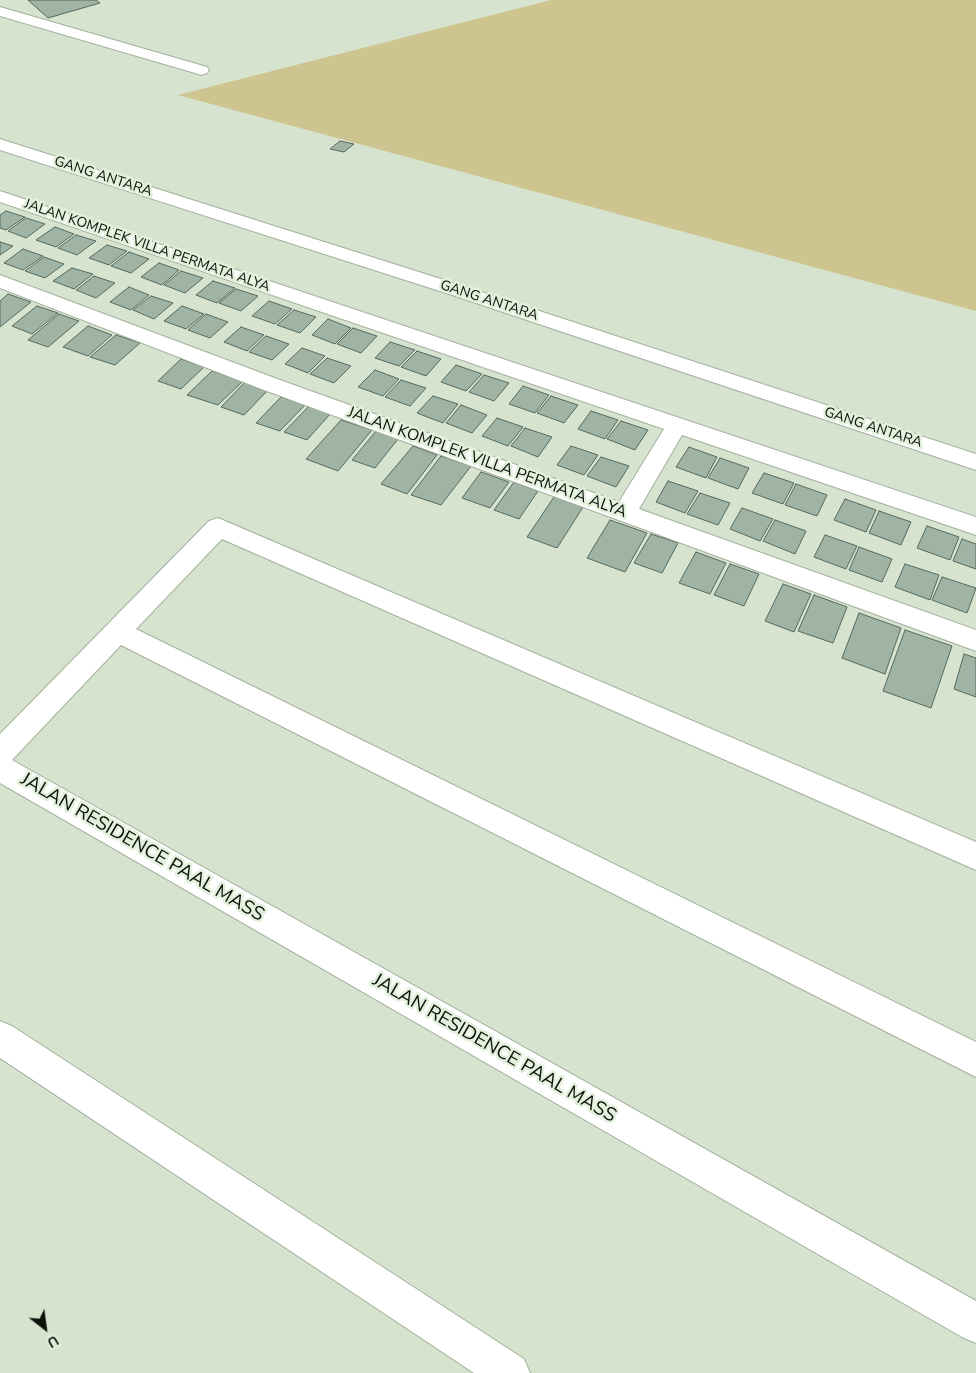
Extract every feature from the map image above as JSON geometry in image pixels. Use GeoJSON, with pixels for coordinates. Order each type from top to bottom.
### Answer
{"type":"FeatureCollection","features":[{"type":"Feature","properties":{"kind":"street"},"geometry":{"type":"LineString","coordinates":[[0,11],[201,70]]}},
{"type":"Feature","properties":{"kind":"street","name":"GANG ANTARA"},"geometry":{"type":"LineString","coordinates":[[0,144],[447,287],[976,462]]}},
{"type":"Feature","properties":{"kind":"street","name":"JALAN KOMPLEK VILLA PERMATA ALYA"},"geometry":{"type":"LineString","coordinates":[[0,196],[976,526]]}},
{"type":"Feature","properties":{"kind":"street","name":"JALAN KOMPLEK VILLA PERMATA ALYA"},"geometry":{"type":"LineString","coordinates":[[0,281],[272,385],[976,641]]}},
{"type":"Feature","properties":{"kind":"street"},"geometry":{"type":"LineString","coordinates":[[625,513],[676,425]]}},
{"type":"Feature","properties":{"kind":"street"},"geometry":{"type":"LineString","coordinates":[[4,765],[117,631],[218,527],[976,856]]}},
{"type":"Feature","properties":{"kind":"street"},"geometry":{"type":"LineString","coordinates":[[117,631],[976,1060]]}},
{"type":"Feature","properties":{"kind":"street","name":"JALAN RESIDENCE PAAL MASS"},"geometry":{"type":"LineString","coordinates":[[4,765],[976,1323]]}},
{"type":"Feature","properties":{"kind":"street"},"geometry":{"type":"LineString","coordinates":[[0,1038],[510,1373]]}},
{"type":"Feature","properties":{"kind":"shaded area"},"geometry":{"type":"Polygon","coordinates":[[[551,0],[976,0],[976,311],[178,95],[551,0]]]}},
{"type":"Feature","properties":{"kind":"building"},"geometry":{"type":"Polygon","coordinates":[[[28,0],[96,0],[100,3],[48,18],[28,0]]]}},
{"type":"Feature","properties":{"kind":"building"},"geometry":{"type":"Polygon","coordinates":[[[340,141],[354,144],[344,152],[330,149],[340,141]]]}},
{"type":"Feature","properties":{"kind":"building"},"geometry":{"type":"Polygon","coordinates":[[[6,211],[25,217],[6,230],[0,228],[0,215],[6,211]]]}},
{"type":"Feature","properties":{"kind":"building"},"geometry":{"type":"Polygon","coordinates":[[[26,218],[45,224],[26,238],[8,231],[26,218]]]}},
{"type":"Feature","properties":{"kind":"building"},"geometry":{"type":"Polygon","coordinates":[[[55,227],[74,234],[56,247],[36,240],[55,227]]]}},
{"type":"Feature","properties":{"kind":"building"},"geometry":{"type":"Polygon","coordinates":[[[76,235],[96,241],[77,255],[58,248],[76,235]]]}},
{"type":"Feature","properties":{"kind":"building"},"geometry":{"type":"Polygon","coordinates":[[[0,242],[13,246],[0,255],[0,242]]]}},
{"type":"Feature","properties":{"kind":"building"},"geometry":{"type":"Polygon","coordinates":[[[107,245],[127,251],[109,265],[89,258],[107,245]]]}},
{"type":"Feature","properties":{"kind":"building"},"geometry":{"type":"Polygon","coordinates":[[[23,249],[43,256],[23,270],[4,263],[23,249]]]}},
{"type":"Feature","properties":{"kind":"building"},"geometry":{"type":"Polygon","coordinates":[[[129,252],[149,259],[131,273],[111,266],[129,252]]]}},
{"type":"Feature","properties":{"kind":"building"},"geometry":{"type":"Polygon","coordinates":[[[44,257],[64,264],[45,278],[25,271],[44,257]]]}},
{"type":"Feature","properties":{"kind":"building"},"geometry":{"type":"Polygon","coordinates":[[[159,263],[179,270],[162,285],[141,277],[159,263]]]}},
{"type":"Feature","properties":{"kind":"building"},"geometry":{"type":"Polygon","coordinates":[[[72,268],[93,274],[74,289],[53,281],[72,268]]]}},
{"type":"Feature","properties":{"kind":"building"},"geometry":{"type":"Polygon","coordinates":[[[181,271],[203,278],[185,293],[164,285],[181,271]]]}},
{"type":"Feature","properties":{"kind":"building"},"geometry":{"type":"Polygon","coordinates":[[[94,276],[115,283],[96,298],[76,290],[94,276]]]}},
{"type":"Feature","properties":{"kind":"building"},"geometry":{"type":"Polygon","coordinates":[[[213,281],[235,288],[217,303],[196,295],[213,281]]]}},
{"type":"Feature","properties":{"kind":"building"},"geometry":{"type":"Polygon","coordinates":[[[129,287],[149,295],[131,310],[110,302],[129,287]]]}},
{"type":"Feature","properties":{"kind":"building"},"geometry":{"type":"Polygon","coordinates":[[[236,289],[258,296],[241,311],[219,303],[236,289]]]}},
{"type":"Feature","properties":{"kind":"building"},"geometry":{"type":"Polygon","coordinates":[[[8,294],[31,302],[0,327],[0,301],[8,294]]]}},
{"type":"Feature","properties":{"kind":"building"},"geometry":{"type":"Polygon","coordinates":[[[151,296],[173,303],[154,319],[133,310],[151,296]]]}},
{"type":"Feature","properties":{"kind":"building"},"geometry":{"type":"Polygon","coordinates":[[[269,301],[292,309],[275,324],[252,316],[269,301]]]}},
{"type":"Feature","properties":{"kind":"building"},"geometry":{"type":"Polygon","coordinates":[[[37,306],[58,313],[32,334],[12,326],[37,306]]]}},
{"type":"Feature","properties":{"kind":"building"},"geometry":{"type":"Polygon","coordinates":[[[182,306],[204,314],[186,329],[164,321],[182,306]]]}},
{"type":"Feature","properties":{"kind":"building"},"geometry":{"type":"Polygon","coordinates":[[[294,310],[316,317],[300,333],[277,325],[294,310]]]}},
{"type":"Feature","properties":{"kind":"building"},"geometry":{"type":"Polygon","coordinates":[[[59,314],[79,321],[48,347],[28,340],[59,314]]]}},
{"type":"Feature","properties":{"kind":"building"},"geometry":{"type":"Polygon","coordinates":[[[206,314],[228,322],[210,338],[188,330],[206,314]]]}},
{"type":"Feature","properties":{"kind":"building"},"geometry":{"type":"Polygon","coordinates":[[[328,319],[351,328],[335,344],[312,335],[328,319]]]}},
{"type":"Feature","properties":{"kind":"building"},"geometry":{"type":"Polygon","coordinates":[[[88,326],[112,335],[88,356],[63,347],[88,326]]]}},
{"type":"Feature","properties":{"kind":"building"},"geometry":{"type":"Polygon","coordinates":[[[241,327],[264,335],[247,351],[224,342],[241,327]]]}},
{"type":"Feature","properties":{"kind":"building"},"geometry":{"type":"Polygon","coordinates":[[[353,328],[377,336],[361,353],[337,344],[353,328]]]}},
{"type":"Feature","properties":{"kind":"building"},"geometry":{"type":"Polygon","coordinates":[[[116,335],[140,343],[115,365],[90,357],[116,335]]]}},
{"type":"Feature","properties":{"kind":"building"},"geometry":{"type":"Polygon","coordinates":[[[266,336],[289,344],[272,360],[249,352],[266,336]]]}},
{"type":"Feature","properties":{"kind":"building"},"geometry":{"type":"Polygon","coordinates":[[[390,342],[415,350],[399,366],[375,358],[390,342]]]}},
{"type":"Feature","properties":{"kind":"building"},"geometry":{"type":"Polygon","coordinates":[[[302,348],[325,356],[308,373],[285,364],[302,348]]]}},
{"type":"Feature","properties":{"kind":"building"},"geometry":{"type":"Polygon","coordinates":[[[417,351],[441,359],[426,376],[401,367],[417,351]]]}},
{"type":"Feature","properties":{"kind":"building"},"geometry":{"type":"Polygon","coordinates":[[[327,358],[351,366],[334,383],[310,374],[327,358]]]}},
{"type":"Feature","properties":{"kind":"building"},"geometry":{"type":"Polygon","coordinates":[[[181,359],[204,367],[181,389],[158,381],[181,359]]]}},
{"type":"Feature","properties":{"kind":"building"},"geometry":{"type":"Polygon","coordinates":[[[456,365],[482,374],[466,391],[441,382],[456,365]]]}},
{"type":"Feature","properties":{"kind":"building"},"geometry":{"type":"Polygon","coordinates":[[[375,370],[399,379],[383,396],[358,387],[375,370]]]}},
{"type":"Feature","properties":{"kind":"building"},"geometry":{"type":"Polygon","coordinates":[[[212,371],[243,381],[218,405],[187,395],[212,371]]]}},
{"type":"Feature","properties":{"kind":"building"},"geometry":{"type":"Polygon","coordinates":[[[484,375],[509,383],[494,401],[469,392],[484,375]]]}},
{"type":"Feature","properties":{"kind":"building"},"geometry":{"type":"Polygon","coordinates":[[[401,380],[426,388],[410,406],[385,397],[401,380]]]}},
{"type":"Feature","properties":{"kind":"building"},"geometry":{"type":"Polygon","coordinates":[[[246,381],[269,389],[244,415],[221,407],[246,381]]]}},
{"type":"Feature","properties":{"kind":"building"},"geometry":{"type":"Polygon","coordinates":[[[523,386],[549,395],[535,413],[509,404],[523,386]]]}},
{"type":"Feature","properties":{"kind":"building"},"geometry":{"type":"Polygon","coordinates":[[[433,396],[458,404],[443,423],[417,413],[433,396]]]}},
{"type":"Feature","properties":{"kind":"building"},"geometry":{"type":"Polygon","coordinates":[[[551,396],[578,405],[564,423],[537,413],[551,396]]]}},
{"type":"Feature","properties":{"kind":"building"},"geometry":{"type":"Polygon","coordinates":[[[281,397],[305,405],[280,431],[256,423],[281,397]]]}},
{"type":"Feature","properties":{"kind":"building"},"geometry":{"type":"Polygon","coordinates":[[[461,405],[487,415],[472,433],[446,423],[461,405]]]}},
{"type":"Feature","properties":{"kind":"building"},"geometry":{"type":"Polygon","coordinates":[[[309,406],[331,413],[307,440],[284,432],[309,406]]]}},
{"type":"Feature","properties":{"kind":"building"},"geometry":{"type":"Polygon","coordinates":[[[591,411],[618,420],[605,439],[578,429],[591,411]]]}},
{"type":"Feature","properties":{"kind":"building"},"geometry":{"type":"Polygon","coordinates":[[[497,418],[523,427],[508,446],[482,436],[497,418]]]}},
{"type":"Feature","properties":{"kind":"building"},"geometry":{"type":"Polygon","coordinates":[[[341,420],[372,430],[338,471],[306,459],[341,420]]]}},
{"type":"Feature","properties":{"kind":"building"},"geometry":{"type":"Polygon","coordinates":[[[621,421],[648,430],[635,450],[607,439],[621,421]]]}},
{"type":"Feature","properties":{"kind":"building"},"geometry":{"type":"Polygon","coordinates":[[[525,428],[552,437],[538,457],[511,446],[525,428]]]}},
{"type":"Feature","properties":{"kind":"building"},"geometry":{"type":"Polygon","coordinates":[[[376,431],[398,439],[375,468],[352,460],[376,431]]]}},
{"type":"Feature","properties":{"kind":"building"},"geometry":{"type":"Polygon","coordinates":[[[413,446],[437,455],[407,494],[381,484],[413,446]]]}},
{"type":"Feature","properties":{"kind":"building"},"geometry":{"type":"Polygon","coordinates":[[[571,446],[598,455],[584,475],[557,465],[571,446]]]}},
{"type":"Feature","properties":{"kind":"building"},"geometry":{"type":"Polygon","coordinates":[[[689,447],[717,457],[706,478],[676,467],[689,447]]]}},
{"type":"Feature","properties":{"kind":"building"},"geometry":{"type":"Polygon","coordinates":[[[441,456],[471,466],[441,505],[411,495],[441,456]]]}},
{"type":"Feature","properties":{"kind":"building"},"geometry":{"type":"Polygon","coordinates":[[[601,457],[629,466],[616,487],[587,476],[601,457]]]}},
{"type":"Feature","properties":{"kind":"building"},"geometry":{"type":"Polygon","coordinates":[[[720,458],[749,468],[738,489],[708,478],[720,458]]]}},
{"type":"Feature","properties":{"kind":"building"},"geometry":{"type":"Polygon","coordinates":[[[481,472],[509,482],[490,508],[462,498],[481,472]]]}},
{"type":"Feature","properties":{"kind":"building"},"geometry":{"type":"Polygon","coordinates":[[[764,473],[794,483],[783,504],[752,493],[764,473]]]}},
{"type":"Feature","properties":{"kind":"building"},"geometry":{"type":"Polygon","coordinates":[[[668,481],[698,491],[685,513],[656,502],[668,481]]]}},
{"type":"Feature","properties":{"kind":"building"},"geometry":{"type":"Polygon","coordinates":[[[514,482],[538,491],[519,519],[494,510],[514,482]]]}},
{"type":"Feature","properties":{"kind":"building"},"geometry":{"type":"Polygon","coordinates":[[[796,484],[827,495],[817,516],[785,505],[796,484]]]}},
{"type":"Feature","properties":{"kind":"building"},"geometry":{"type":"Polygon","coordinates":[[[700,493],[730,503],[718,525],[687,514],[700,493]]]}},
{"type":"Feature","properties":{"kind":"building"},"geometry":{"type":"Polygon","coordinates":[[[556,494],[585,504],[557,548],[527,537],[556,494]]]}},
{"type":"Feature","properties":{"kind":"building"},"geometry":{"type":"Polygon","coordinates":[[[845,499],[876,510],[866,532],[834,520],[845,499]]]}},
{"type":"Feature","properties":{"kind":"building"},"geometry":{"type":"Polygon","coordinates":[[[742,508],[773,519],[760,541],[730,529],[742,508]]]}},
{"type":"Feature","properties":{"kind":"building"},"geometry":{"type":"Polygon","coordinates":[[[879,511],[911,522],[901,545],[869,533],[879,511]]]}},
{"type":"Feature","properties":{"kind":"building"},"geometry":{"type":"Polygon","coordinates":[[[610,520],[647,533],[625,572],[587,558],[610,520]]]}},
{"type":"Feature","properties":{"kind":"building"},"geometry":{"type":"Polygon","coordinates":[[[775,520],[806,531],[795,554],[763,541],[775,520]]]}},
{"type":"Feature","properties":{"kind":"building"},"geometry":{"type":"Polygon","coordinates":[[[927,526],[959,537],[950,560],[917,548],[927,526]]]}},
{"type":"Feature","properties":{"kind":"building"},"geometry":{"type":"Polygon","coordinates":[[[651,534],[678,543],[662,573],[634,563],[651,534]]]}},
{"type":"Feature","properties":{"kind":"building"},"geometry":{"type":"Polygon","coordinates":[[[825,535],[857,546],[846,569],[814,557],[825,535]]]}},
{"type":"Feature","properties":{"kind":"building"},"geometry":{"type":"Polygon","coordinates":[[[962,539],[976,544],[976,569],[953,561],[962,539]]]}},
{"type":"Feature","properties":{"kind":"building"},"geometry":{"type":"Polygon","coordinates":[[[859,547],[892,559],[882,582],[849,570],[859,547]]]}},
{"type":"Feature","properties":{"kind":"building"},"geometry":{"type":"Polygon","coordinates":[[[696,552],[726,563],[710,594],[679,583],[696,552]]]}},
{"type":"Feature","properties":{"kind":"building"},"geometry":{"type":"Polygon","coordinates":[[[730,564],[759,574],[744,606],[714,595],[730,564]]]}},
{"type":"Feature","properties":{"kind":"building"},"geometry":{"type":"Polygon","coordinates":[[[905,564],[939,575],[930,600],[895,587],[905,564]]]}},
{"type":"Feature","properties":{"kind":"building"},"geometry":{"type":"Polygon","coordinates":[[[942,577],[976,588],[967,613],[932,600],[942,577]]]}},
{"type":"Feature","properties":{"kind":"building"},"geometry":{"type":"Polygon","coordinates":[[[783,584],[811,594],[794,632],[765,621],[783,584]]]}},
{"type":"Feature","properties":{"kind":"building"},"geometry":{"type":"Polygon","coordinates":[[[814,595],[847,607],[833,643],[798,631],[814,595]]]}},
{"type":"Feature","properties":{"kind":"building"},"geometry":{"type":"Polygon","coordinates":[[[859,613],[901,628],[885,674],[842,658],[859,613]]]}},
{"type":"Feature","properties":{"kind":"building"},"geometry":{"type":"Polygon","coordinates":[[[905,630],[952,646],[931,708],[883,691],[905,630]]]}},
{"type":"Feature","properties":{"kind":"building"},"geometry":{"type":"Polygon","coordinates":[[[964,654],[976,658],[976,697],[954,689],[964,654]]]}}]}
